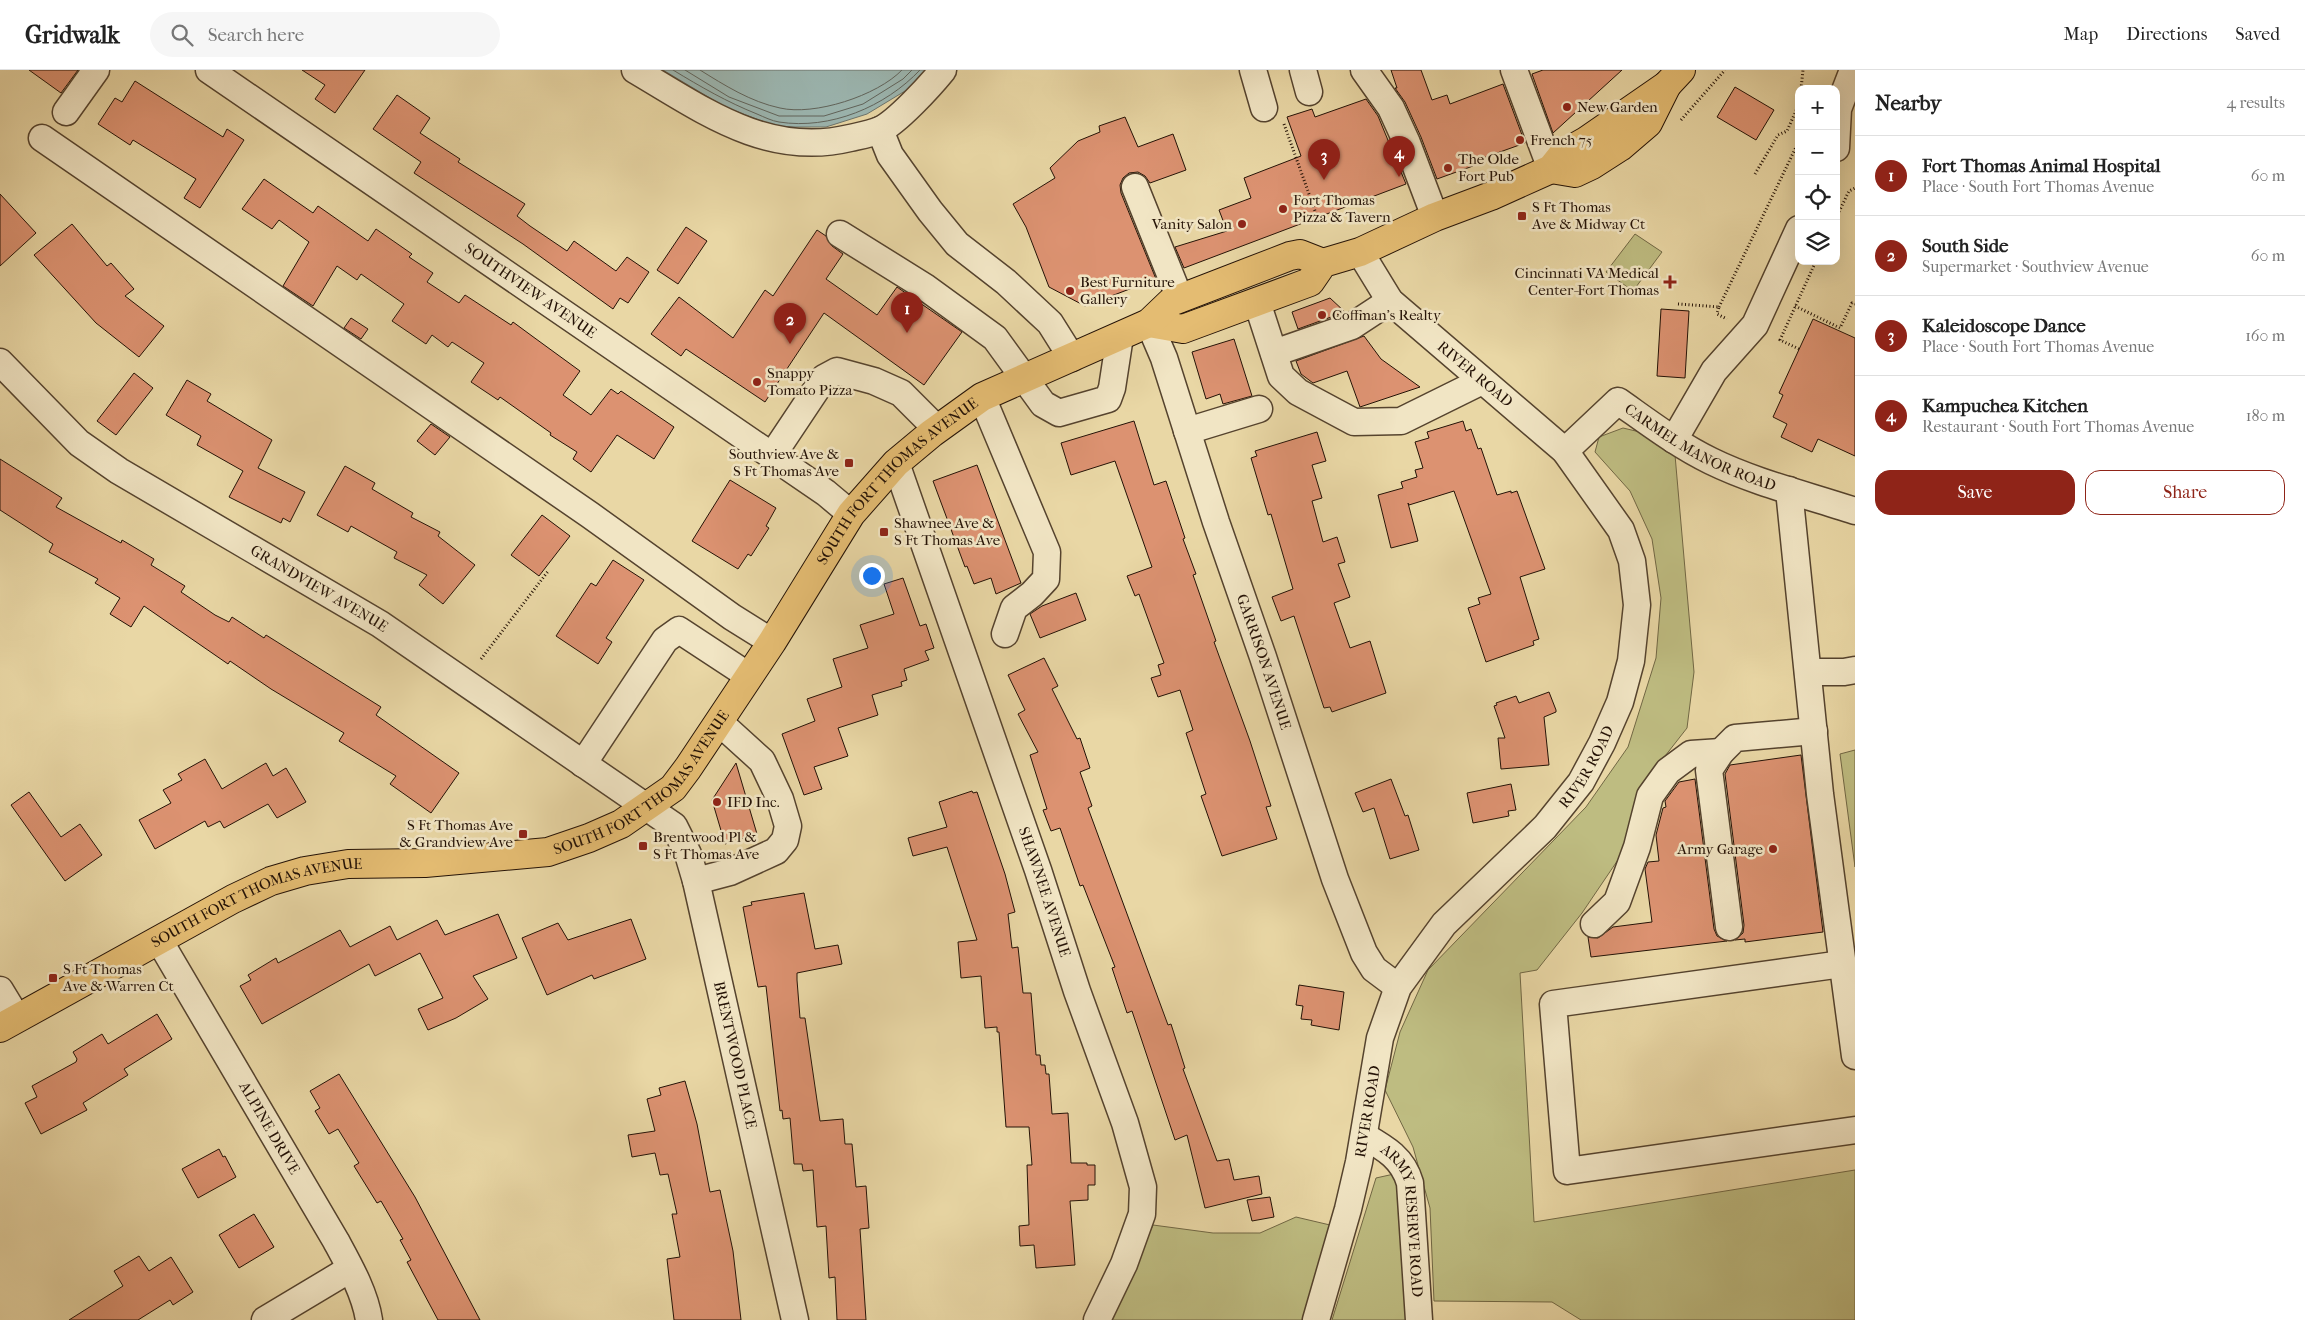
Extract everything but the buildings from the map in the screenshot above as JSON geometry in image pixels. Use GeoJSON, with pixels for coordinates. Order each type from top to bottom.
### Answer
{"type":"FeatureCollection","features":[{"type":"Feature","properties":{"kind":"main road"},"geometry":{"type":"LineString","coordinates":[[1150,323],[1182,329],[1310,282],[1323,264],[1360,252],[1435,217],[1491,196],[1551,169],[1563,154],[1586,141],[1674,78]]}},
{"type":"Feature","properties":{"kind":"main road","name":"SOUTH FORT THOMAS AVENUE"},"geometry":{"type":"LineString","coordinates":[[8,1023],[271,880],[305,871],[348,864],[424,863],[548,852],[589,838],[621,824],[673,788],[772,642],[851,514],[896,463],[937,429],[982,397],[1150,323],[1171,302],[1180,298],[1300,254],[1323,264]]}},
{"type":"Feature","properties":{"kind":"street"},"geometry":{"type":"LineString","coordinates":[[66,112],[96,70]]}},
{"type":"Feature","properties":{"kind":"street","name":"SOUTHVIEW AVENUE"},"geometry":{"type":"LineString","coordinates":[[209,70],[826,493],[851,514]]}},
{"type":"Feature","properties":{"kind":"street"},"geometry":{"type":"LineString","coordinates":[[635,70],[718,120],[750,133],[803,143],[830,143],[880,130],[925,91],[943,70]]}},
{"type":"Feature","properties":{"kind":"street"},"geometry":{"type":"LineString","coordinates":[[1253,70],[1264,108]]}},
{"type":"Feature","properties":{"kind":"street"},"geometry":{"type":"LineString","coordinates":[[1364,70],[1391,108],[1407,143],[1435,217]]}},
{"type":"Feature","properties":{"kind":"street"},"geometry":{"type":"LineString","coordinates":[[1514,70],[1551,169]]}},
{"type":"Feature","properties":{"kind":"street"},"geometry":{"type":"LineString","coordinates":[[1837,130],[1838,110],[1853,70]]}},
{"type":"Feature","properties":{"kind":"street"},"geometry":{"type":"LineString","coordinates":[[880,130],[890,155],[930,211],[957,244],[1006,282],[1050,322],[1072,358]]}},
{"type":"Feature","properties":{"kind":"street"},"geometry":{"type":"LineString","coordinates":[[42,138],[590,515],[732,617],[772,642]]}},
{"type":"Feature","properties":{"kind":"street"},"geometry":{"type":"LineString","coordinates":[[1135,187],[1180,298]]}},
{"type":"Feature","properties":{"kind":"street"},"geometry":{"type":"LineString","coordinates":[[840,234],[924,287],[995,338],[1043,404],[1059,413],[1108,399],[1112,388],[1120,336]]}},
{"type":"Feature","properties":{"kind":"street"},"geometry":{"type":"LineString","coordinates":[[1674,440],[1714,370],[1755,325],[1795,238]]}},
{"type":"Feature","properties":{"kind":"street","name":"RIVER ROAD"},"geometry":{"type":"LineString","coordinates":[[1316,1320],[1348,1209],[1364,1136],[1380,1038],[1398,986],[1444,924],[1544,827],[1581,782],[1602,743],[1620,702],[1631,661],[1637,605],[1632,561],[1621,530],[1565,451],[1390,301],[1360,252]]}},
{"type":"Feature","properties":{"kind":"street"},"geometry":{"type":"LineString","coordinates":[[1274,353],[1352,326],[1390,301]]}},
{"type":"Feature","properties":{"kind":"street"},"geometry":{"type":"LineString","coordinates":[[1257,302],[1282,376],[1298,392],[1354,422],[1401,421],[1482,381]]}},
{"type":"Feature","properties":{"kind":"street","name":"GARRISON AVENUE"},"geometry":{"type":"LineString","coordinates":[[1150,323],[1164,358],[1338,887],[1364,953],[1374,969],[1398,986]]}},
{"type":"Feature","properties":{"kind":"street","name":"GRANDVIEW AVENUE"},"geometry":{"type":"LineString","coordinates":[[0,362],[79,442],[119,471],[380,624],[646,807]]}},
{"type":"Feature","properties":{"kind":"street"},"geometry":{"type":"LineString","coordinates":[[772,456],[824,378],[837,370],[874,381],[901,393],[937,429]]}},
{"type":"Feature","properties":{"kind":"street"},"geometry":{"type":"LineString","coordinates":[[982,397],[1047,552],[1046,579],[1032,594],[1014,608],[1005,634]]}},
{"type":"Feature","properties":{"kind":"street","name":"CARMEL MANOR ROAD"},"geometry":{"type":"LineString","coordinates":[[1565,451],[1618,401],[1674,440],[1711,461],[1790,490],[1855,510]]}},
{"type":"Feature","properties":{"kind":"street"},"geometry":{"type":"LineString","coordinates":[[1187,431],[1259,409]]}},
{"type":"Feature","properties":{"kind":"street","name":"SHAWNEE AVENUE"},"geometry":{"type":"LineString","coordinates":[[896,463],[1038,870],[1077,991],[1125,1124],[1142,1187],[1142,1214],[1116,1281],[1097,1320]]}},
{"type":"Feature","properties":{"kind":"street"},"geometry":{"type":"LineString","coordinates":[[1790,490],[1814,731],[1855,1056]]}},
{"type":"Feature","properties":{"kind":"street"},"geometry":{"type":"LineString","coordinates":[[583,764],[665,640],[679,630],[749,676]]}},
{"type":"Feature","properties":{"kind":"street"},"geometry":{"type":"LineString","coordinates":[[1808,672],[1844,672],[1855,670]]}},
{"type":"Feature","properties":{"kind":"street"},"geometry":{"type":"LineString","coordinates":[[696,882],[730,872],[776,851],[784,840],[788,826],[780,799],[762,760],[719,722]]}},
{"type":"Feature","properties":{"kind":"street"},"geometry":{"type":"LineString","coordinates":[[1729,928],[1709,770],[1721,752],[1735,738],[1814,731]]}},
{"type":"Feature","properties":{"kind":"street"},"geometry":{"type":"LineString","coordinates":[[1594,924],[1617,902],[1637,846],[1650,796],[1668,771],[1691,754],[1721,752]]}},
{"type":"Feature","properties":{"kind":"street","name":"BRENTWOOD PLACE"},"geometry":{"type":"LineString","coordinates":[[646,807],[674,826],[688,854],[696,882],[795,1320]]}},
{"type":"Feature","properties":{"kind":"street","name":"ALPINE DRIVE"},"geometry":{"type":"LineString","coordinates":[[158,940],[273,1131],[350,1269],[368,1311],[369,1320]]}},
{"type":"Feature","properties":{"kind":"street"},"geometry":{"type":"LineString","coordinates":[[1842,964],[1553,1004],[1567,1171],[1855,1130]]}},
{"type":"Feature","properties":{"kind":"street"},"geometry":{"type":"LineString","coordinates":[[0,990],[8,1023]]}},
{"type":"Feature","properties":{"kind":"street","name":"ARMY RESERVE ROAD"},"geometry":{"type":"LineString","coordinates":[[1364,1136],[1386,1149],[1406,1168],[1410,1183],[1419,1320]]}},
{"type":"Feature","properties":{"kind":"street"},"geometry":{"type":"LineString","coordinates":[[265,1320],[350,1269]]}},
{"type":"Feature","properties":{"kind":"path"},"geometry":{"type":"LineString","coordinates":[[1679,122],[1725,70]]}},
{"type":"Feature","properties":{"kind":"path"},"geometry":{"type":"LineString","coordinates":[[1801,85],[1803,70]]}},
{"type":"Feature","properties":{"kind":"path"},"geometry":{"type":"LineString","coordinates":[[1264,108],[1283,121],[1320,222]]}},
{"type":"Feature","properties":{"kind":"path"},"geometry":{"type":"LineString","coordinates":[[1754,174],[1778,136],[1788,131],[1795,113]]}},
{"type":"Feature","properties":{"kind":"path"},"geometry":{"type":"LineString","coordinates":[[1750,330],[1717,314],[1795,149]]}},
{"type":"Feature","properties":{"kind":"path"},"geometry":{"type":"LineString","coordinates":[[1840,209],[1849,190],[1855,188]]}},
{"type":"Feature","properties":{"kind":"path"},"geometry":{"type":"LineString","coordinates":[[1799,349],[1780,340],[1814,265]]}},
{"type":"Feature","properties":{"kind":"path"},"geometry":{"type":"LineString","coordinates":[[1795,306],[1840,328],[1852,303],[1855,304]]}},
{"type":"Feature","properties":{"kind":"path"},"geometry":{"type":"LineString","coordinates":[[1678,304],[1719,307]]}},
{"type":"Feature","properties":{"kind":"path"},"geometry":{"type":"LineString","coordinates":[[481,659],[549,570]]}},
{"type":"Feature","properties":{"kind":"shaded area"},"geometry":{"type":"Polygon","coordinates":[[[1635,234],[1662,252],[1633,291],[1606,272],[1635,234]]]}},
{"type":"Feature","properties":{"kind":"shaded area"},"geometry":{"type":"Polygon","coordinates":[[[1623,428],[1640,432],[1675,455],[1694,672],[1687,728],[1651,774],[1626,848],[1582,913],[1537,970],[1520,973],[1534,1222],[1855,1170],[1855,1320],[1581,1320],[1552,1302],[1434,1301],[1430,1208],[1413,1147],[1385,1090],[1400,1032],[1428,970],[1586,807],[1628,747],[1656,658],[1661,598],[1652,539],[1630,491],[1595,452],[1599,437],[1623,428]]]}},
{"type":"Feature","properties":{"kind":"shaded area"},"geometry":{"type":"Polygon","coordinates":[[[1855,750],[1855,867],[1840,754],[1855,750]]]}},
{"type":"Feature","properties":{"kind":"shaded area"},"geometry":{"type":"Polygon","coordinates":[[[1394,1174],[1403,1197],[1410,1320],[1332,1320],[1376,1178],[1394,1174]]]}},
{"type":"Feature","properties":{"kind":"shaded area"},"geometry":{"type":"Polygon","coordinates":[[[1296,1217],[1330,1225],[1302,1320],[1110,1320],[1153,1225],[1213,1233],[1260,1233],[1296,1217]]]}},
{"type":"Feature","properties":{"kind":"water"},"geometry":{"type":"Polygon","coordinates":[[[663,70],[927,70],[910,88],[867,114],[826,127],[777,127],[725,107],[663,70]]]}},
{"type":"Feature","properties":{"kind":"place","name":"New Garden"},"geometry":{"type":"Point","coordinates":[1567,107]}},
{"type":"Feature","properties":{"kind":"place","name":"French 75"},"geometry":{"type":"Point","coordinates":[1520,140]}},
{"type":"Feature","properties":{"kind":"place","name":"The Olde Fort Pub"},"geometry":{"type":"Point","coordinates":[1448,168]}},
{"type":"Feature","properties":{"kind":"place","name":"Kampuchea Kitchen"},"geometry":{"type":"Point","coordinates":[1399,177]}},
{"type":"Feature","properties":{"kind":"place","name":"Kaleidoscope Dance"},"geometry":{"type":"Point","coordinates":[1324,180]}},
{"type":"Feature","properties":{"kind":"place","name":"Fort Thomas Pizza & Tavern"},"geometry":{"type":"Point","coordinates":[1283,209]}},
{"type":"Feature","properties":{"kind":"place","name":"S Ft Thomas Ave & Midway Ct"},"geometry":{"type":"Point","coordinates":[1522,216]}},
{"type":"Feature","properties":{"kind":"place","name":"Vanity Salon"},"geometry":{"type":"Point","coordinates":[1242,224]}},
{"type":"Feature","properties":{"kind":"place","name":"Cincinnati VA Medical Center-Fort Thomas"},"geometry":{"type":"Point","coordinates":[1670,282]}},
{"type":"Feature","properties":{"kind":"place","name":"Best Furniture Gallery"},"geometry":{"type":"Point","coordinates":[1070,291]}},
{"type":"Feature","properties":{"kind":"place","name":"Coffman's Realty"},"geometry":{"type":"Point","coordinates":[1322,315]}},
{"type":"Feature","properties":{"kind":"place","name":"Fort Thomas Animal Hospital"},"geometry":{"type":"Point","coordinates":[907,333]}},
{"type":"Feature","properties":{"kind":"place","name":"South Side"},"geometry":{"type":"Point","coordinates":[790,344]}},
{"type":"Feature","properties":{"kind":"place","name":"Snappy Tomato Pizza"},"geometry":{"type":"Point","coordinates":[757,382]}},
{"type":"Feature","properties":{"kind":"place","name":"Southview Ave & S Ft Thomas Ave"},"geometry":{"type":"Point","coordinates":[849,463]}},
{"type":"Feature","properties":{"kind":"place","name":"Shawnee Ave & S Ft Thomas Ave"},"geometry":{"type":"Point","coordinates":[884,532]}},
{"type":"Feature","properties":{"kind":"place","name":"IFD Inc."},"geometry":{"type":"Point","coordinates":[717,802]}},
{"type":"Feature","properties":{"kind":"place","name":"S Ft Thomas Ave & Grandview Ave"},"geometry":{"type":"Point","coordinates":[523,834]}},
{"type":"Feature","properties":{"kind":"place","name":"Brentwood Pl & S Ft Thomas Ave"},"geometry":{"type":"Point","coordinates":[643,846]}},
{"type":"Feature","properties":{"kind":"place","name":"Army Garage"},"geometry":{"type":"Point","coordinates":[1773,849]}},
{"type":"Feature","properties":{"kind":"place","name":"S Ft Thomas Ave & Warren Ct"},"geometry":{"type":"Point","coordinates":[53,978]}}]}
